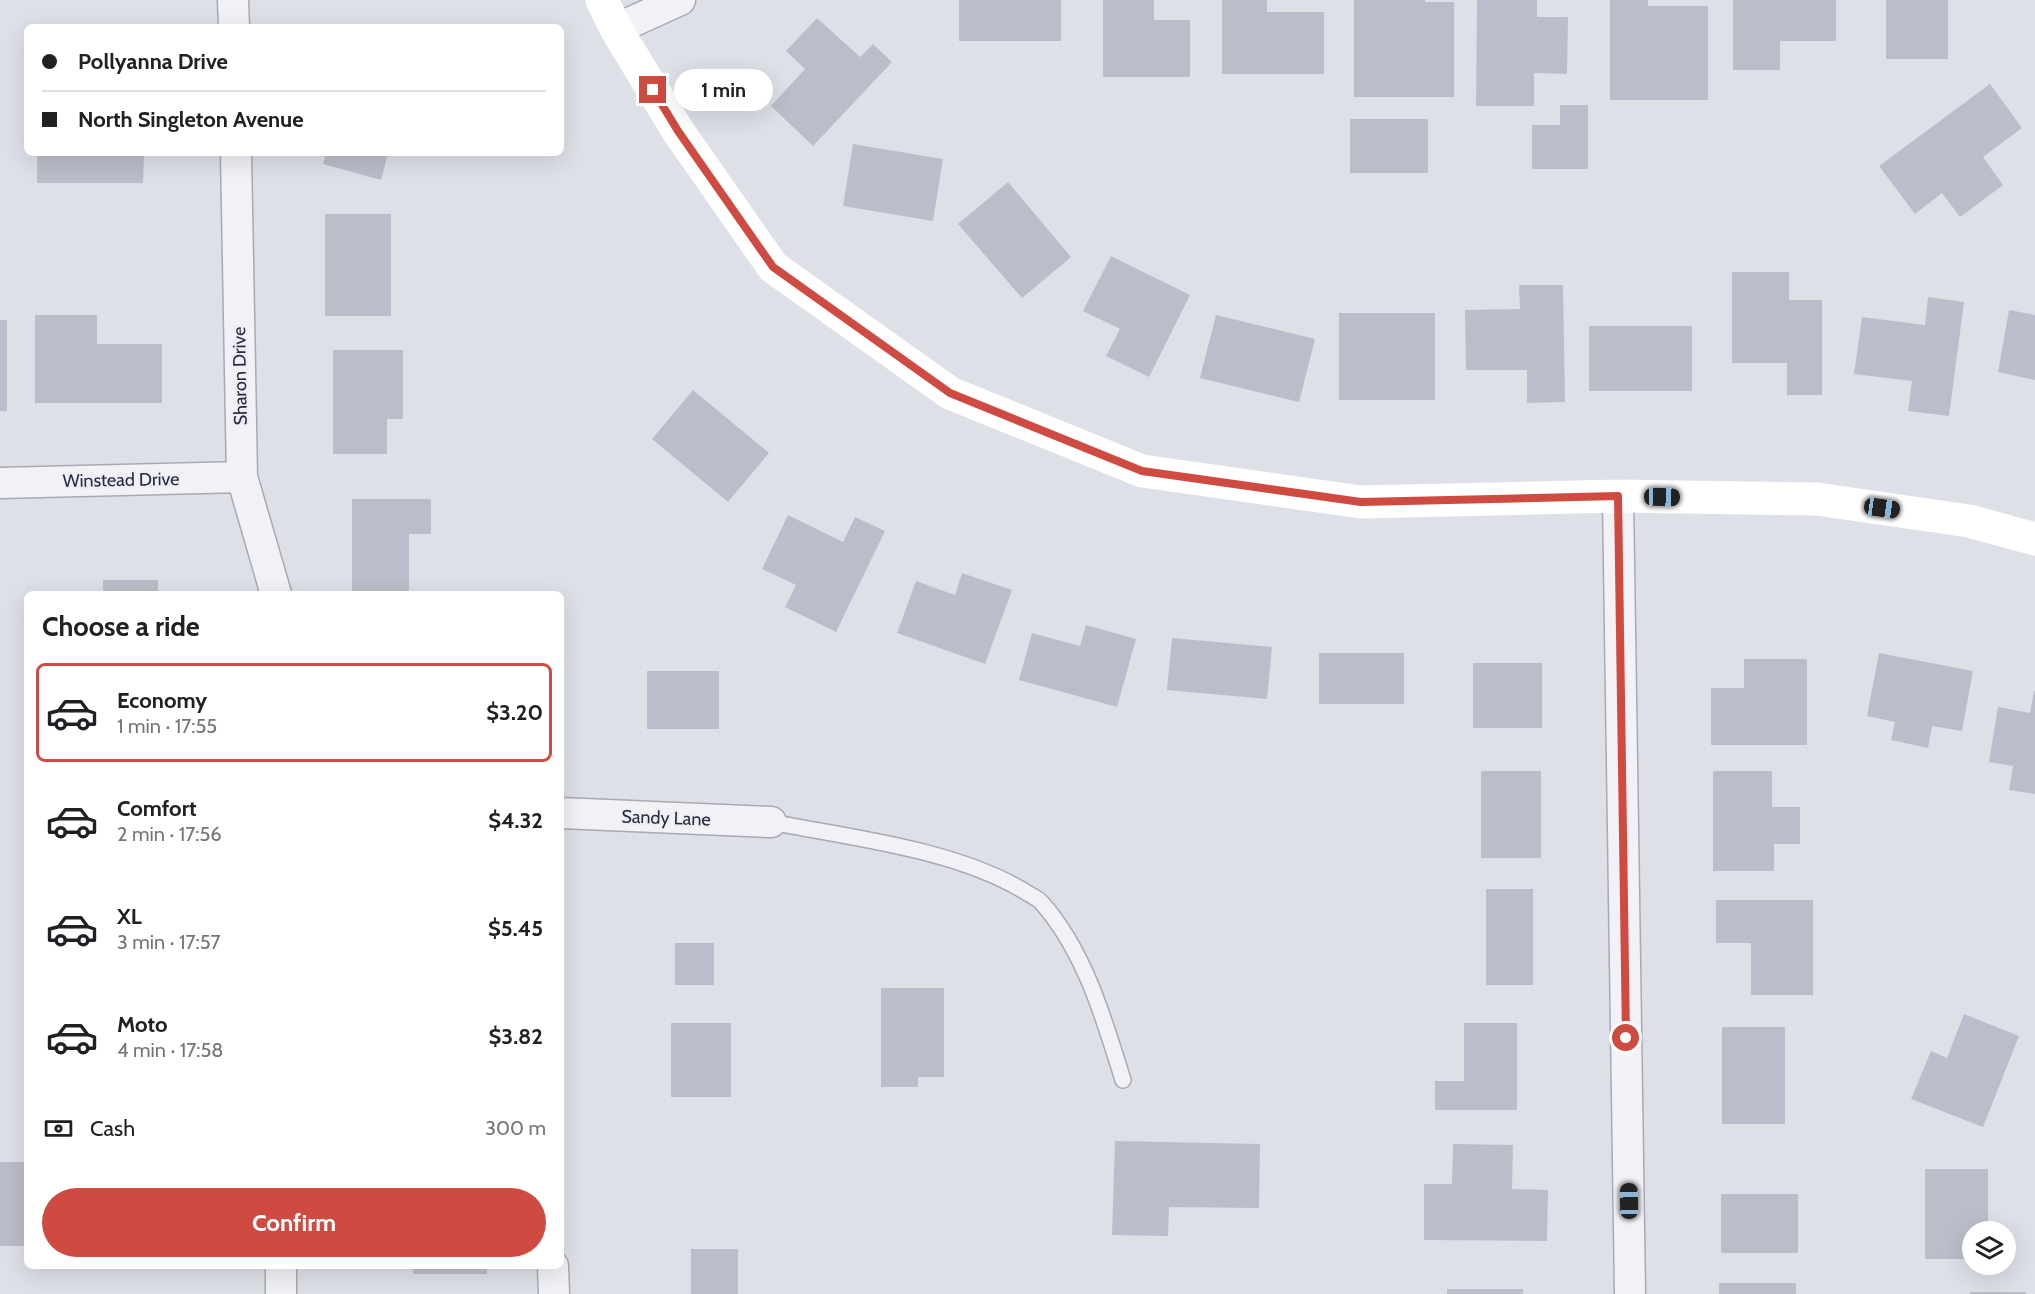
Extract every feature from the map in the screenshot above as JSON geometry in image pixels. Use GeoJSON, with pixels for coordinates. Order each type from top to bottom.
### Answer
{"type":"FeatureCollection","features":[{"type":"Feature","properties":{"kind":"street"},"geometry":{"type":"LineString","coordinates":[[233,0],[234,24]]}},
{"type":"Feature","properties":{"kind":"street"},"geometry":{"type":"LineString","coordinates":[[602,0],[616,29],[678,131],[773,267],[950,393],[1142,471],[1361,502],[1618,496],[1817,499],[1969,521],[2035,539]]}},
{"type":"Feature","properties":{"kind":"street"},"geometry":{"type":"LineString","coordinates":[[616,29],[680,0]]}},
{"type":"Feature","properties":{"kind":"street","name":"Sharon Drive"},"geometry":{"type":"LineString","coordinates":[[236,156],[242,477],[275,591]]}},
{"type":"Feature","properties":{"kind":"street","name":"Winstead Drive"},"geometry":{"type":"LineString","coordinates":[[0,483],[242,477]]}},
{"type":"Feature","properties":{"kind":"street"},"geometry":{"type":"LineString","coordinates":[[1618,496],[1630,1294]]}},
{"type":"Feature","properties":{"kind":"street","name":"Sandy Lane"},"geometry":{"type":"LineString","coordinates":[[564,813],[771,822]]}},
{"type":"Feature","properties":{"kind":"street"},"geometry":{"type":"LineString","coordinates":[[280,1294],[281,1269]]}},
{"type":"Feature","properties":{"kind":"street"},"geometry":{"type":"LineString","coordinates":[[553,1269],[554,1294]]}},
{"type":"Feature","properties":{"kind":"lane"},"geometry":{"type":"LineString","coordinates":[[771,822],[911,849],[967,865],[1005,880],[1041,902],[1066,937],[1087,977],[1103,1016],[1123,1080]]}},
{"type":"Feature","properties":{"kind":"building"},"geometry":{"type":"Polygon","coordinates":[[[959,0],[1061,0],[1061,41],[959,41],[959,0]]]}},
{"type":"Feature","properties":{"kind":"building"},"geometry":{"type":"Polygon","coordinates":[[[1103,0],[1154,0],[1154,20],[1190,20],[1190,77],[1103,77],[1103,0]]]}},
{"type":"Feature","properties":{"kind":"building"},"geometry":{"type":"Polygon","coordinates":[[[1222,0],[1267,0],[1267,12],[1324,12],[1324,74],[1222,74],[1222,0]]]}},
{"type":"Feature","properties":{"kind":"building"},"geometry":{"type":"Polygon","coordinates":[[[1354,0],[1454,2],[1454,97],[1354,97],[1354,0]]]}},
{"type":"Feature","properties":{"kind":"building"},"geometry":{"type":"Polygon","coordinates":[[[1477,0],[1537,0],[1537,17],[1568,17],[1567,74],[1534,73],[1534,106],[1476,106],[1477,0]]]}},
{"type":"Feature","properties":{"kind":"building"},"geometry":{"type":"Polygon","coordinates":[[[1610,0],[1648,0],[1648,6],[1708,6],[1708,100],[1610,100],[1610,0]]]}},
{"type":"Feature","properties":{"kind":"building"},"geometry":{"type":"Polygon","coordinates":[[[1733,0],[1836,0],[1836,41],[1780,41],[1780,70],[1733,70],[1733,0]]]}},
{"type":"Feature","properties":{"kind":"building"},"geometry":{"type":"Polygon","coordinates":[[[1886,0],[1948,0],[1948,59],[1886,59],[1886,0]]]}},
{"type":"Feature","properties":{"kind":"building"},"geometry":{"type":"Polygon","coordinates":[[[817,18],[860,57],[873,44],[892,62],[813,146],[771,106],[805,69],[786,51],[817,18]]]}},
{"type":"Feature","properties":{"kind":"building"},"geometry":{"type":"Polygon","coordinates":[[[1990,84],[2022,128],[1983,157],[2003,185],[1960,217],[1942,193],[1915,214],[1879,166],[1990,84]]]}},
{"type":"Feature","properties":{"kind":"building"},"geometry":{"type":"Polygon","coordinates":[[[1560,105],[1588,105],[1588,169],[1532,169],[1532,125],[1560,125],[1560,105]]]}},
{"type":"Feature","properties":{"kind":"building"},"geometry":{"type":"Polygon","coordinates":[[[1350,119],[1428,119],[1428,173],[1350,173],[1350,119]]]}},
{"type":"Feature","properties":{"kind":"building"},"geometry":{"type":"Polygon","coordinates":[[[853,144],[943,159],[933,221],[843,206],[853,144]]]}},
{"type":"Feature","properties":{"kind":"building"},"geometry":{"type":"Polygon","coordinates":[[[37,156],[144,156],[143,183],[37,183],[37,156]]]}},
{"type":"Feature","properties":{"kind":"building"},"geometry":{"type":"Polygon","coordinates":[[[325,156],[387,156],[381,180],[323,164],[325,156]]]}},
{"type":"Feature","properties":{"kind":"building"},"geometry":{"type":"Polygon","coordinates":[[[1008,182],[1071,257],[1022,298],[958,224],[1008,182]]]}},
{"type":"Feature","properties":{"kind":"building"},"geometry":{"type":"Polygon","coordinates":[[[325,214],[391,214],[391,316],[325,316],[325,214]]]}},
{"type":"Feature","properties":{"kind":"building"},"geometry":{"type":"Polygon","coordinates":[[[1111,256],[1190,295],[1149,377],[1106,356],[1120,329],[1083,311],[1111,256]]]}},
{"type":"Feature","properties":{"kind":"building"},"geometry":{"type":"Polygon","coordinates":[[[1732,272],[1789,272],[1789,300],[1822,300],[1822,395],[1787,395],[1787,363],[1732,363],[1732,272]]]}},
{"type":"Feature","properties":{"kind":"building"},"geometry":{"type":"Polygon","coordinates":[[[1519,285],[1563,285],[1565,402],[1527,403],[1527,370],[1466,370],[1465,310],[1520,309],[1519,285]]]}},
{"type":"Feature","properties":{"kind":"building"},"geometry":{"type":"Polygon","coordinates":[[[1928,297],[1964,302],[1949,416],[1908,411],[1912,381],[1854,374],[1862,317],[1925,325],[1928,297]]]}},
{"type":"Feature","properties":{"kind":"building"},"geometry":{"type":"Polygon","coordinates":[[[2009,310],[2035,315],[2035,380],[1998,372],[2009,310]]]}},
{"type":"Feature","properties":{"kind":"building"},"geometry":{"type":"Polygon","coordinates":[[[1339,313],[1435,313],[1435,400],[1339,400],[1339,313]]]}},
{"type":"Feature","properties":{"kind":"building"},"geometry":{"type":"Polygon","coordinates":[[[35,315],[97,315],[97,344],[162,344],[162,403],[35,403],[35,315]]]}},
{"type":"Feature","properties":{"kind":"building"},"geometry":{"type":"Polygon","coordinates":[[[1216,315],[1315,339],[1299,402],[1200,378],[1216,315]]]}},
{"type":"Feature","properties":{"kind":"building"},"geometry":{"type":"Polygon","coordinates":[[[0,320],[7,320],[7,411],[0,411],[0,320]]]}},
{"type":"Feature","properties":{"kind":"building"},"geometry":{"type":"Polygon","coordinates":[[[1589,326],[1692,326],[1692,391],[1589,391],[1589,326]]]}},
{"type":"Feature","properties":{"kind":"building"},"geometry":{"type":"Polygon","coordinates":[[[333,350],[403,350],[403,419],[387,419],[387,454],[333,454],[333,350]]]}},
{"type":"Feature","properties":{"kind":"building"},"geometry":{"type":"Polygon","coordinates":[[[693,390],[769,453],[728,502],[652,439],[693,390]]]}},
{"type":"Feature","properties":{"kind":"building"},"geometry":{"type":"Polygon","coordinates":[[[352,499],[431,499],[431,534],[409,534],[409,591],[352,591],[352,499]]]}},
{"type":"Feature","properties":{"kind":"building"},"geometry":{"type":"Polygon","coordinates":[[[788,515],[843,542],[855,517],[885,531],[836,632],[785,607],[796,585],[762,569],[788,515]]]}},
{"type":"Feature","properties":{"kind":"building"},"geometry":{"type":"Polygon","coordinates":[[[962,573],[1012,590],[985,664],[897,633],[916,581],[955,595],[962,573]]]}},
{"type":"Feature","properties":{"kind":"building"},"geometry":{"type":"Polygon","coordinates":[[[103,580],[158,580],[158,591],[103,591],[103,580]]]}},
{"type":"Feature","properties":{"kind":"building"},"geometry":{"type":"Polygon","coordinates":[[[1086,625],[1136,639],[1117,707],[1019,680],[1032,633],[1080,646],[1086,625]]]}},
{"type":"Feature","properties":{"kind":"building"},"geometry":{"type":"Polygon","coordinates":[[[1172,638],[1272,647],[1267,699],[1167,690],[1172,638]]]}},
{"type":"Feature","properties":{"kind":"building"},"geometry":{"type":"Polygon","coordinates":[[[1319,653],[1404,653],[1404,704],[1319,704],[1319,653]]]}},
{"type":"Feature","properties":{"kind":"building"},"geometry":{"type":"Polygon","coordinates":[[[1879,653],[1973,671],[1962,731],[1932,726],[1928,748],[1891,740],[1895,722],[1867,716],[1879,653]]]}},
{"type":"Feature","properties":{"kind":"building"},"geometry":{"type":"Polygon","coordinates":[[[1744,659],[1807,659],[1807,745],[1711,745],[1711,688],[1744,688],[1744,659]]]}},
{"type":"Feature","properties":{"kind":"building"},"geometry":{"type":"Polygon","coordinates":[[[1473,663],[1542,663],[1542,728],[1473,728],[1473,663]]]}},
{"type":"Feature","properties":{"kind":"building"},"geometry":{"type":"Polygon","coordinates":[[[647,671],[719,671],[719,729],[647,729],[647,671]]]}},
{"type":"Feature","properties":{"kind":"building"},"geometry":{"type":"Polygon","coordinates":[[[2034,691],[2035,794],[2009,790],[2013,766],[1989,762],[1998,707],[2030,713],[2034,691]]]}},
{"type":"Feature","properties":{"kind":"building"},"geometry":{"type":"Polygon","coordinates":[[[1481,771],[1541,771],[1541,858],[1481,858],[1481,771]]]}},
{"type":"Feature","properties":{"kind":"building"},"geometry":{"type":"Polygon","coordinates":[[[1713,771],[1772,771],[1772,807],[1800,807],[1800,844],[1774,844],[1774,871],[1713,871],[1713,771]]]}},
{"type":"Feature","properties":{"kind":"building"},"geometry":{"type":"Polygon","coordinates":[[[1486,889],[1533,889],[1533,985],[1486,985],[1486,889]]]}},
{"type":"Feature","properties":{"kind":"building"},"geometry":{"type":"Polygon","coordinates":[[[1716,900],[1813,900],[1813,995],[1751,995],[1751,943],[1716,943],[1716,900]]]}},
{"type":"Feature","properties":{"kind":"building"},"geometry":{"type":"Polygon","coordinates":[[[675,943],[714,943],[714,985],[675,985],[675,943]]]}},
{"type":"Feature","properties":{"kind":"building"},"geometry":{"type":"Polygon","coordinates":[[[881,988],[944,988],[944,1077],[918,1077],[918,1087],[881,1087],[881,988]]]}},
{"type":"Feature","properties":{"kind":"building"},"geometry":{"type":"Polygon","coordinates":[[[1964,1014],[2019,1036],[1983,1127],[1911,1099],[1931,1051],[1947,1058],[1964,1014]]]}},
{"type":"Feature","properties":{"kind":"building"},"geometry":{"type":"Polygon","coordinates":[[[671,1023],[731,1023],[731,1097],[671,1097],[671,1023]]]}},
{"type":"Feature","properties":{"kind":"building"},"geometry":{"type":"Polygon","coordinates":[[[1464,1023],[1517,1023],[1517,1110],[1435,1110],[1435,1081],[1464,1081],[1464,1023]]]}},
{"type":"Feature","properties":{"kind":"building"},"geometry":{"type":"Polygon","coordinates":[[[1722,1027],[1785,1027],[1785,1124],[1722,1124],[1722,1027]]]}},
{"type":"Feature","properties":{"kind":"building"},"geometry":{"type":"Polygon","coordinates":[[[1115,1141],[1260,1144],[1259,1208],[1169,1207],[1168,1236],[1112,1235],[1115,1141]]]}},
{"type":"Feature","properties":{"kind":"building"},"geometry":{"type":"Polygon","coordinates":[[[1453,1144],[1513,1145],[1512,1189],[1548,1190],[1547,1241],[1424,1240],[1424,1184],[1452,1184],[1453,1144]]]}},
{"type":"Feature","properties":{"kind":"building"},"geometry":{"type":"Polygon","coordinates":[[[0,1162],[24,1162],[24,1246],[0,1246],[0,1162]]]}},
{"type":"Feature","properties":{"kind":"building"},"geometry":{"type":"Polygon","coordinates":[[[1925,1169],[1988,1169],[1988,1221],[1962,1221],[1962,1259],[1925,1259],[1925,1169]]]}},
{"type":"Feature","properties":{"kind":"building"},"geometry":{"type":"Polygon","coordinates":[[[1721,1194],[1798,1194],[1798,1253],[1721,1253],[1721,1194]]]}},
{"type":"Feature","properties":{"kind":"building"},"geometry":{"type":"Polygon","coordinates":[[[691,1249],[738,1249],[738,1294],[691,1294],[691,1249]]]}},
{"type":"Feature","properties":{"kind":"building"},"geometry":{"type":"Polygon","coordinates":[[[413,1269],[487,1269],[487,1274],[413,1274],[413,1269]]]}},
{"type":"Feature","properties":{"kind":"building"},"geometry":{"type":"Polygon","coordinates":[[[1719,1283],[1796,1283],[1796,1294],[1719,1294],[1719,1283]]]}},
{"type":"Feature","properties":{"kind":"building"},"geometry":{"type":"Polygon","coordinates":[[[1447,1289],[1523,1289],[1523,1294],[1447,1294],[1447,1289]]]}},
{"type":"Feature","properties":{"kind":"building"},"geometry":{"type":"Polygon","coordinates":[[[1970,1292],[2026,1292],[2026,1294],[1970,1294],[1970,1292]]]}},
{"type":"Feature","properties":{"kind":"route"},"geometry":{"type":"LineString","coordinates":[[653,90],[678,131],[773,267],[950,393],[1142,471],[1361,502],[1618,496],[1626,1038]]}}]}
